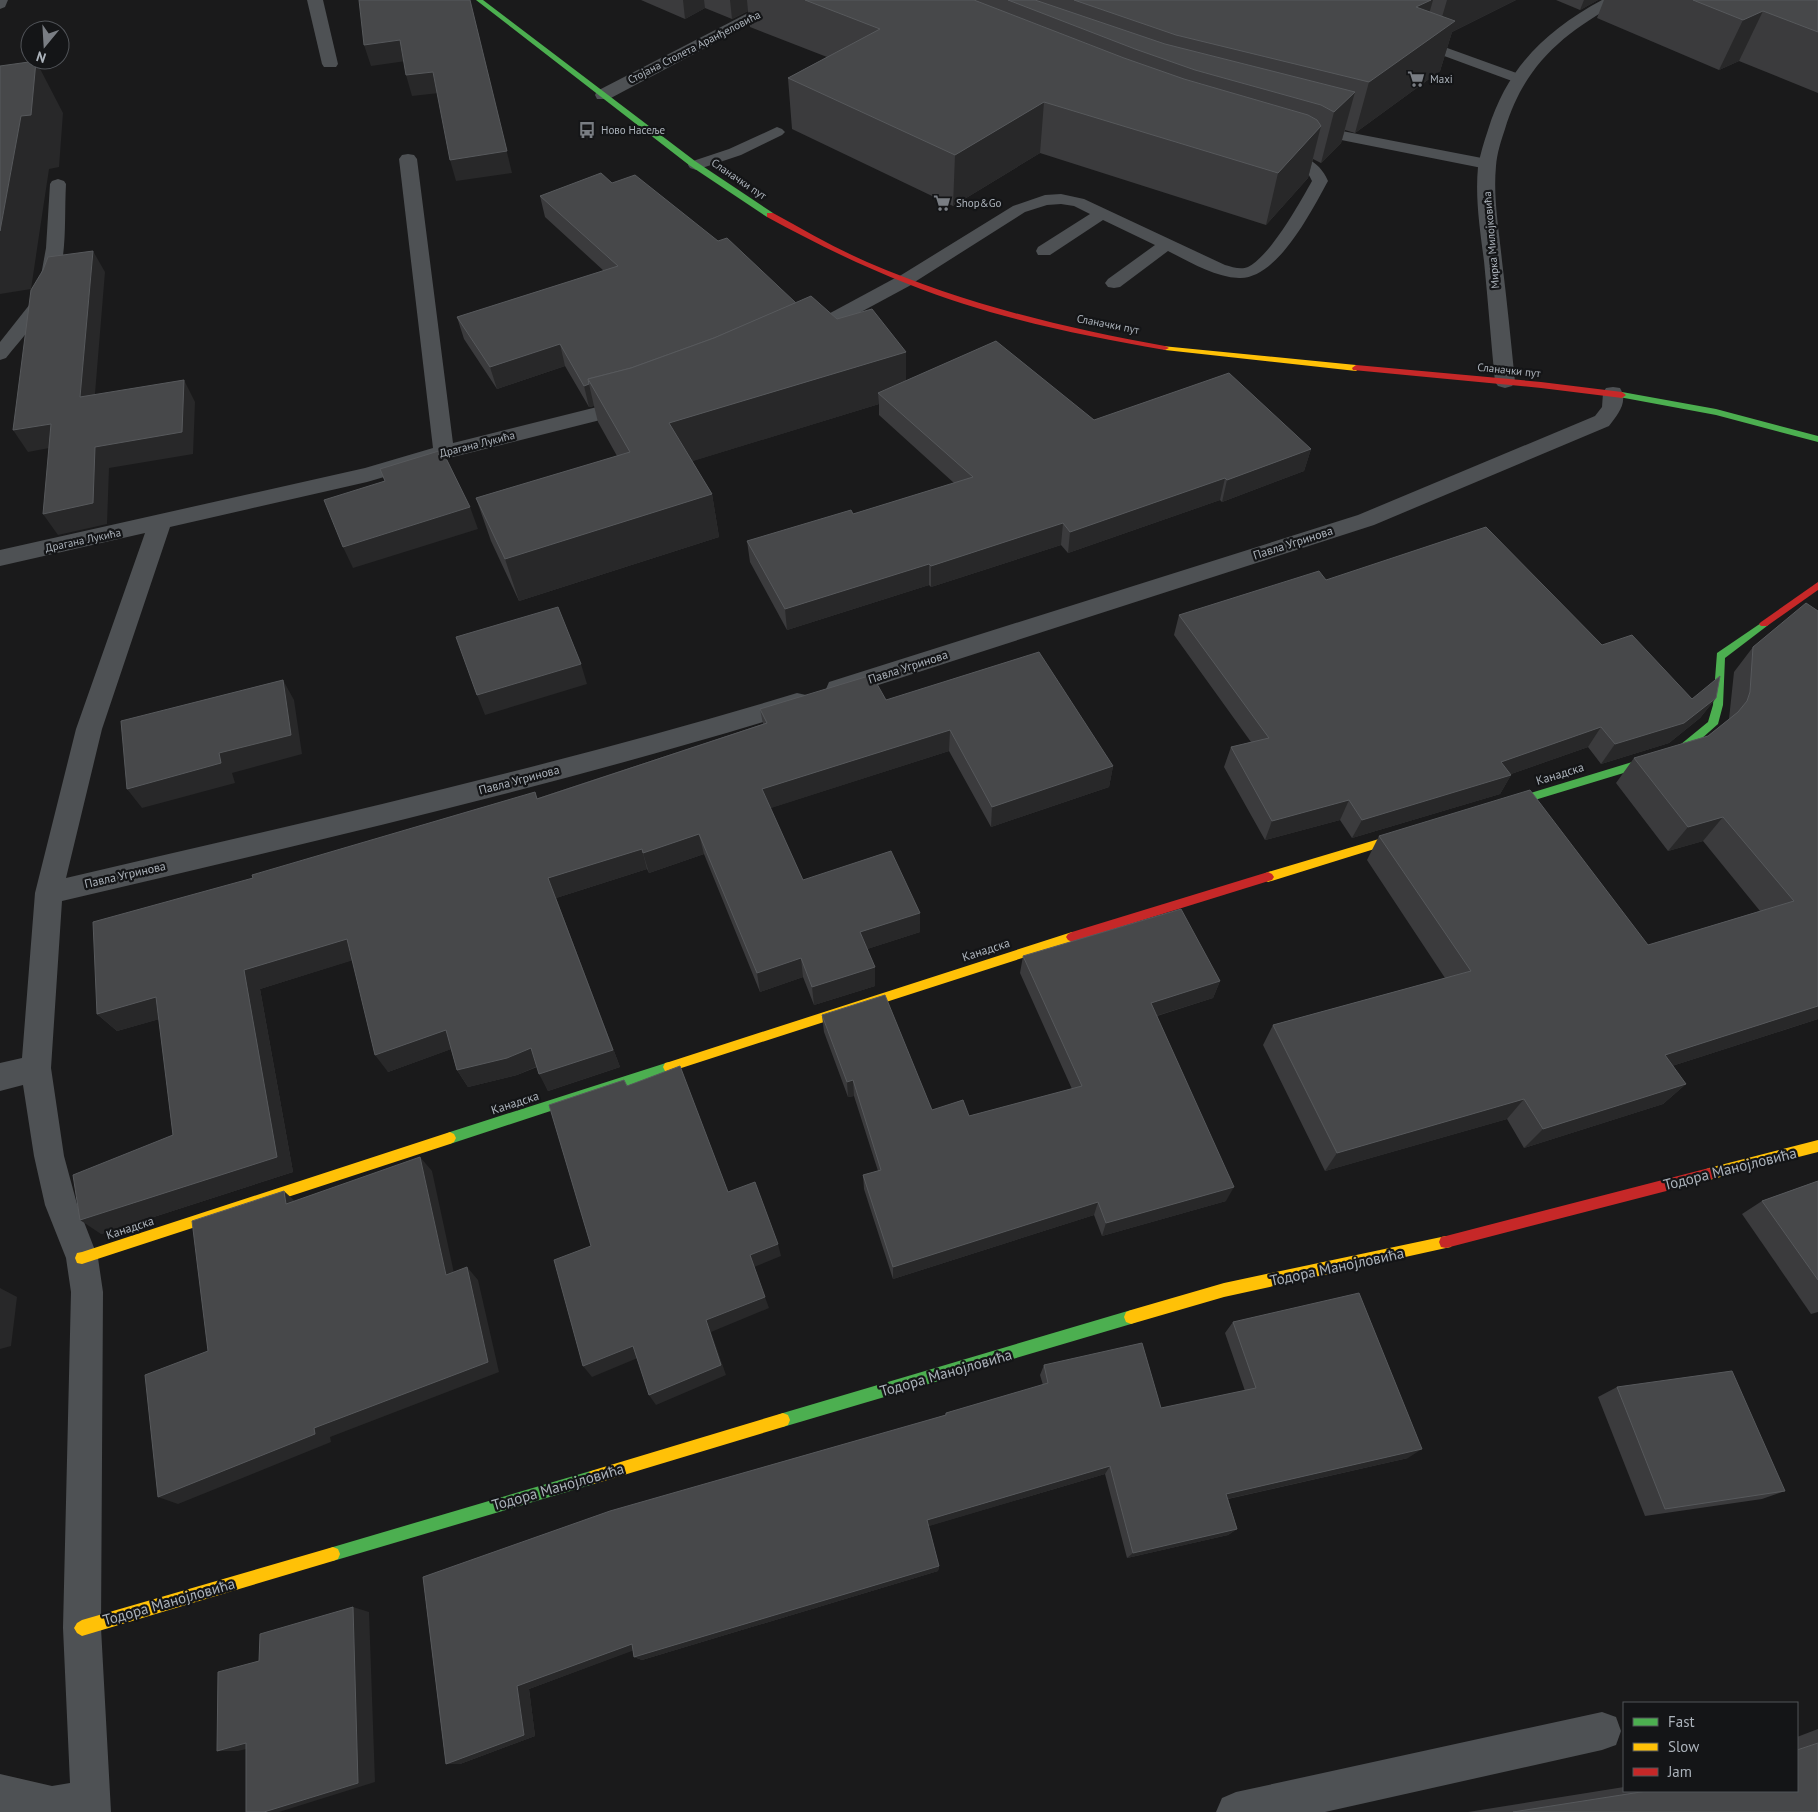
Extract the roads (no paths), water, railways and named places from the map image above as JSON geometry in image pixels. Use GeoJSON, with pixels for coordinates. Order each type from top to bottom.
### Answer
{"type":"FeatureCollection","features":[{"type":"Feature","properties":{"kind":"street"},"geometry":{"type":"LineString","coordinates":[[315,0],[330,64]]}},
{"type":"Feature","properties":{"kind":"street","name":"Сланачки пут"},"geometry":{"type":"LineString","coordinates":[[480,0],[537,48],[742,198],[780,220],[869,265],[904,281],[970,303],[1040,322],[1153,345],[1251,358],[1613,393],[1710,410],[1761,422],[1818,439]]}},
{"type":"Feature","properties":{"kind":"street","name":"Стојана Столета Аранђеловића"},"geometry":{"type":"LineString","coordinates":[[602,95],[785,0]]}},
{"type":"Feature","properties":{"kind":"street","name":"Мирка Милојковића"},"geometry":{"type":"LineString","coordinates":[[1505,382],[1486,196],[1487,164],[1498,121],[1507,95],[1517,78],[1541,50],[1561,32],[1613,0]]}},
{"type":"Feature","properties":{"kind":"street"},"geometry":{"type":"LineString","coordinates":[[408,159],[444,452]]}},
{"type":"Feature","properties":{"kind":"street"},"geometry":{"type":"LineString","coordinates":[[780,346],[831,322],[904,281]]}},
{"type":"Feature","properties":{"kind":"street","name":"Павла Угринова"},"geometry":{"type":"LineString","coordinates":[[50,894],[435,802],[710,730],[975,646],[1366,520],[1602,421],[1612,406],[1613,393]]}},
{"type":"Feature","properties":{"kind":"street","name":"Драгана Лукића"},"geometry":{"type":"LineString","coordinates":[[0,558],[367,475],[444,452],[650,399]]}},
{"type":"Feature","properties":{"kind":"street"},"geometry":{"type":"LineString","coordinates":[[0,1794],[6,1797],[52,1806],[90,1806],[82,1628],[87,1292],[82,1258],[61,1205],[49,1156],[36,1068],[50,894],[89,729],[160,523]]}},
{"type":"Feature","properties":{"kind":"street","name":"Канадска"},"geometry":{"type":"LineString","coordinates":[[1489,810],[1679,752],[1713,724],[1718,706],[1720,656],[1818,584]]}},
{"type":"Feature","properties":{"kind":"street","name":"Канадска"},"geometry":{"type":"LineString","coordinates":[[82,1258],[1052,943],[1422,830]]}},
{"type":"Feature","properties":{"kind":"street"},"geometry":{"type":"LineString","coordinates":[[0,1077],[36,1068]]}},
{"type":"Feature","properties":{"kind":"street","name":"Тодора Манојловића"},"geometry":{"type":"LineString","coordinates":[[82,1628],[1224,1290],[1412,1251],[1818,1146]]}},
{"type":"Feature","properties":{"kind":"street"},"geometry":{"type":"LineString","coordinates":[[1236,1812],[1602,1731]]}},
{"type":"Feature","properties":{"kind":"lane"},"geometry":{"type":"LineString","coordinates":[[1398,34],[1517,78]]}},
{"type":"Feature","properties":{"kind":"lane"},"geometry":{"type":"LineString","coordinates":[[1292,125],[1351,139],[1487,164]]}},
{"type":"Feature","properties":{"kind":"lane"},"geometry":{"type":"LineString","coordinates":[[696,165],[735,152],[778,132]]}},
{"type":"Feature","properties":{"kind":"lane"},"geometry":{"type":"LineString","coordinates":[[904,281],[1019,209],[1031,204],[1061,199],[1078,202],[1219,269],[1230,272],[1252,272],[1271,256],[1320,182],[1313,167],[1302,161],[1260,149]]}},
{"type":"Feature","properties":{"kind":"lane"},"geometry":{"type":"LineString","coordinates":[[0,354],[28,319],[43,292],[52,270],[58,184]]}},
{"type":"Feature","properties":{"kind":"lane"},"geometry":{"type":"LineString","coordinates":[[1044,252],[1102,214]]}},
{"type":"Feature","properties":{"kind":"lane"},"geometry":{"type":"LineString","coordinates":[[1114,284],[1167,244]]}},
{"type":"Feature","properties":{"kind":"place","name":"Maxi"},"geometry":{"type":"Point","coordinates":[1416,79]}},
{"type":"Feature","properties":{"kind":"place","name":"Ново Насеље"},"geometry":{"type":"Point","coordinates":[587,130]}},
{"type":"Feature","properties":{"kind":"place","name":"Shop&Go"},"geometry":{"type":"Point","coordinates":[942,203]}}]}
